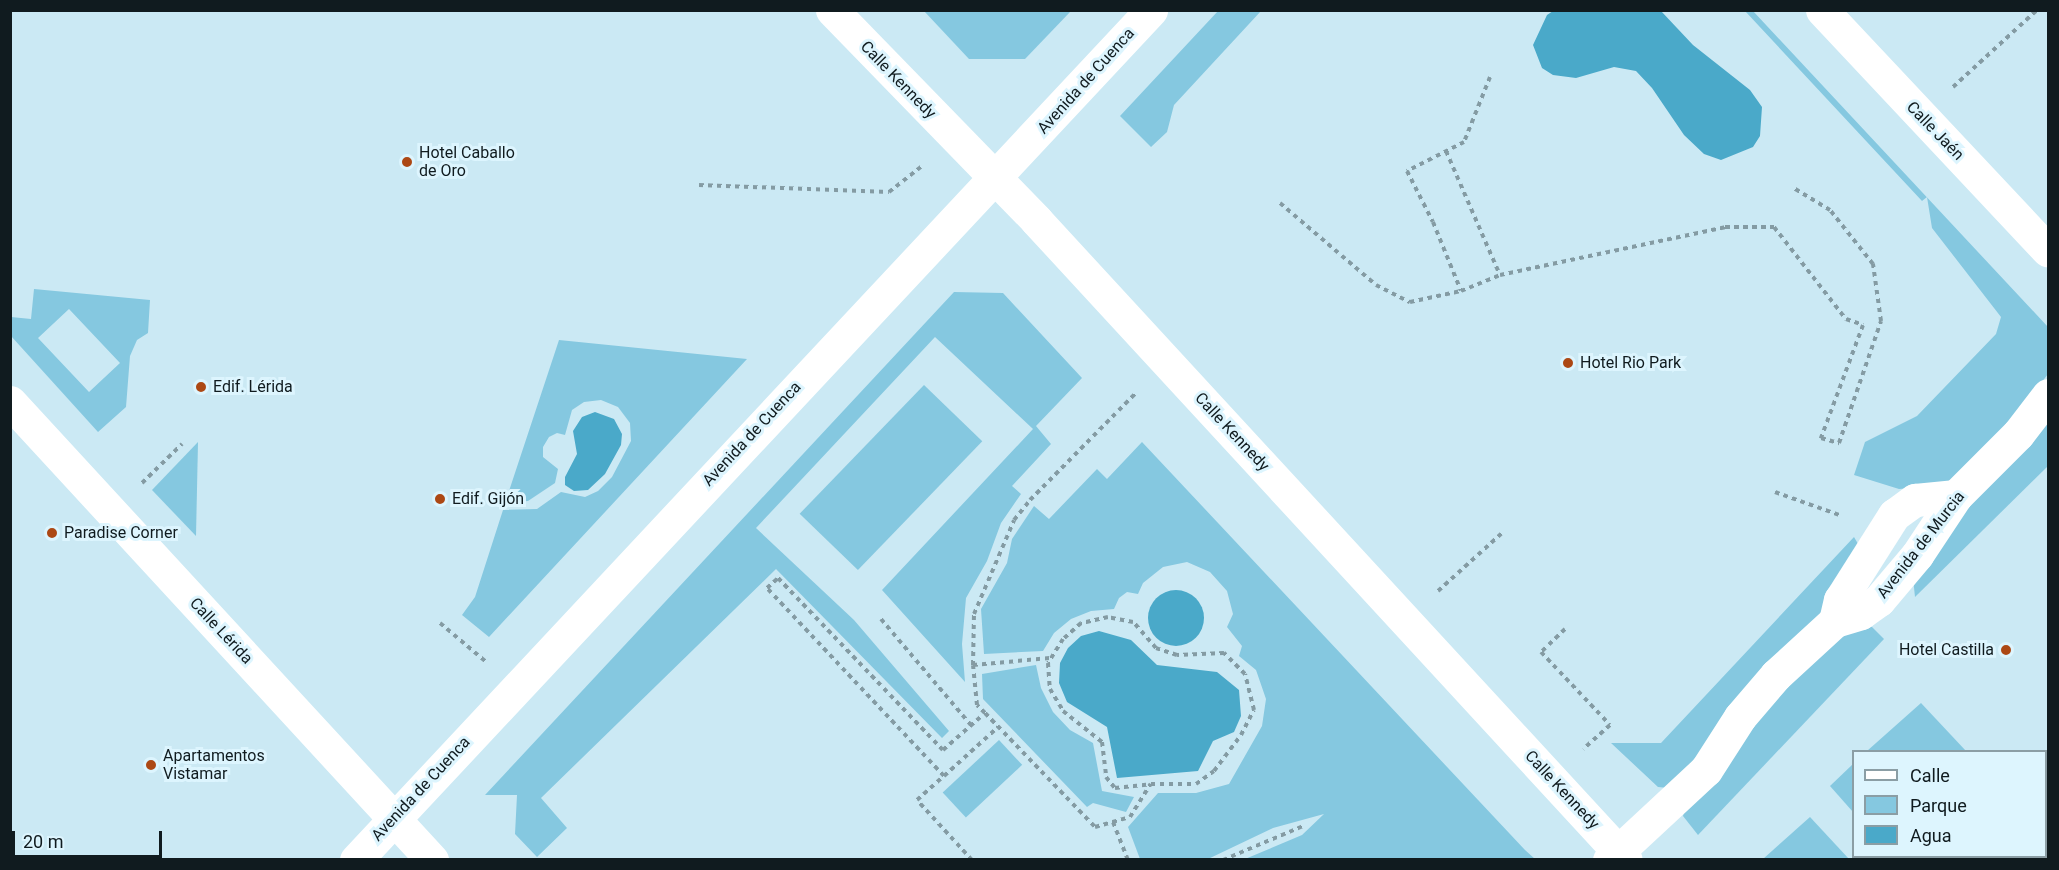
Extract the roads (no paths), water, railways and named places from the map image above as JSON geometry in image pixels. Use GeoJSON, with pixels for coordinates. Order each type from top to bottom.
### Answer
{"type":"FeatureCollection","features":[{"type":"Feature","properties":{"kind":"street","name":"Calle Kennedy"},"geometry":{"type":"LineString","coordinates":[[832,10],[995,178],[1168,363],[1406,620],[1618,856]]}},
{"type":"Feature","properties":{"kind":"street","name":"Avenida de Cuenca"},"geometry":{"type":"LineString","coordinates":[[356,860],[514,688],[1151,10]]}},
{"type":"Feature","properties":{"kind":"street","name":"Calle Jaén"},"geometry":{"type":"LineString","coordinates":[[1822,10],[2049,251]]}},
{"type":"Feature","properties":{"kind":"street","name":"Avenida de Murcia"},"geometry":{"type":"LineString","coordinates":[[1618,856],[1706,770],[1740,717],[1776,675],[1835,621],[1861,613],[1879,600],[1917,555],[1956,496],[2018,435],[2049,395]]}},
{"type":"Feature","properties":{"kind":"street","name":"Calle Lérida"},"geometry":{"type":"LineString","coordinates":[[10,402],[432,860]]}},
{"type":"Feature","properties":{"kind":"street"},"geometry":{"type":"LineString","coordinates":[[1835,621],[1840,600],[1882,530],[1894,515],[1915,500],[1956,496]]}},
{"type":"Feature","properties":{"kind":"water"},"geometry":{"type":"Polygon","coordinates":[[[1553,11],[1661,11],[1693,45],[1750,90],[1762,107],[1760,136],[1753,147],[1721,160],[1704,154],[1684,135],[1652,88],[1636,71],[1614,67],[1576,78],[1553,75],[1542,68],[1533,45],[1547,15],[1553,11]]]}},
{"type":"Feature","properties":{"kind":"water"},"geometry":{"type":"Polygon","coordinates":[[[595,412],[614,419],[622,434],[621,445],[605,474],[588,490],[574,491],[565,485],[565,477],[577,454],[573,431],[582,417],[595,412]]]}},
{"type":"Feature","properties":{"kind":"water"},"geometry":{"type":"Polygon","coordinates":[[[1170,590],[1182,590],[1192,594],[1200,602],[1204,618],[1200,634],[1192,642],[1182,646],[1170,646],[1160,642],[1152,634],[1148,624],[1148,612],[1152,602],[1160,594],[1170,590]]]}},
{"type":"Feature","properties":{"kind":"water"},"geometry":{"type":"Polygon","coordinates":[[[1099,631],[1131,640],[1157,665],[1217,672],[1239,690],[1241,716],[1234,732],[1213,741],[1198,771],[1117,778],[1107,727],[1067,702],[1059,683],[1060,663],[1068,648],[1081,636],[1099,631]]]}},
{"type":"Feature","properties":{"kind":"place","name":"Hotel Caballo de Oro"},"geometry":{"type":"Point","coordinates":[407,162]}},
{"type":"Feature","properties":{"kind":"place","name":"Hotel Rio Park"},"geometry":{"type":"Point","coordinates":[1568,363]}},
{"type":"Feature","properties":{"kind":"place","name":"Edif. Lérida"},"geometry":{"type":"Point","coordinates":[201,387]}},
{"type":"Feature","properties":{"kind":"place","name":"Edif. Gijón"},"geometry":{"type":"Point","coordinates":[440,499]}},
{"type":"Feature","properties":{"kind":"place","name":"Paradise Corner"},"geometry":{"type":"Point","coordinates":[52,533]}},
{"type":"Feature","properties":{"kind":"place","name":"Hotel Castilla"},"geometry":{"type":"Point","coordinates":[2006,650]}},
{"type":"Feature","properties":{"kind":"place","name":"Apartamentos Vistamar"},"geometry":{"type":"Point","coordinates":[151,765]}}]}
